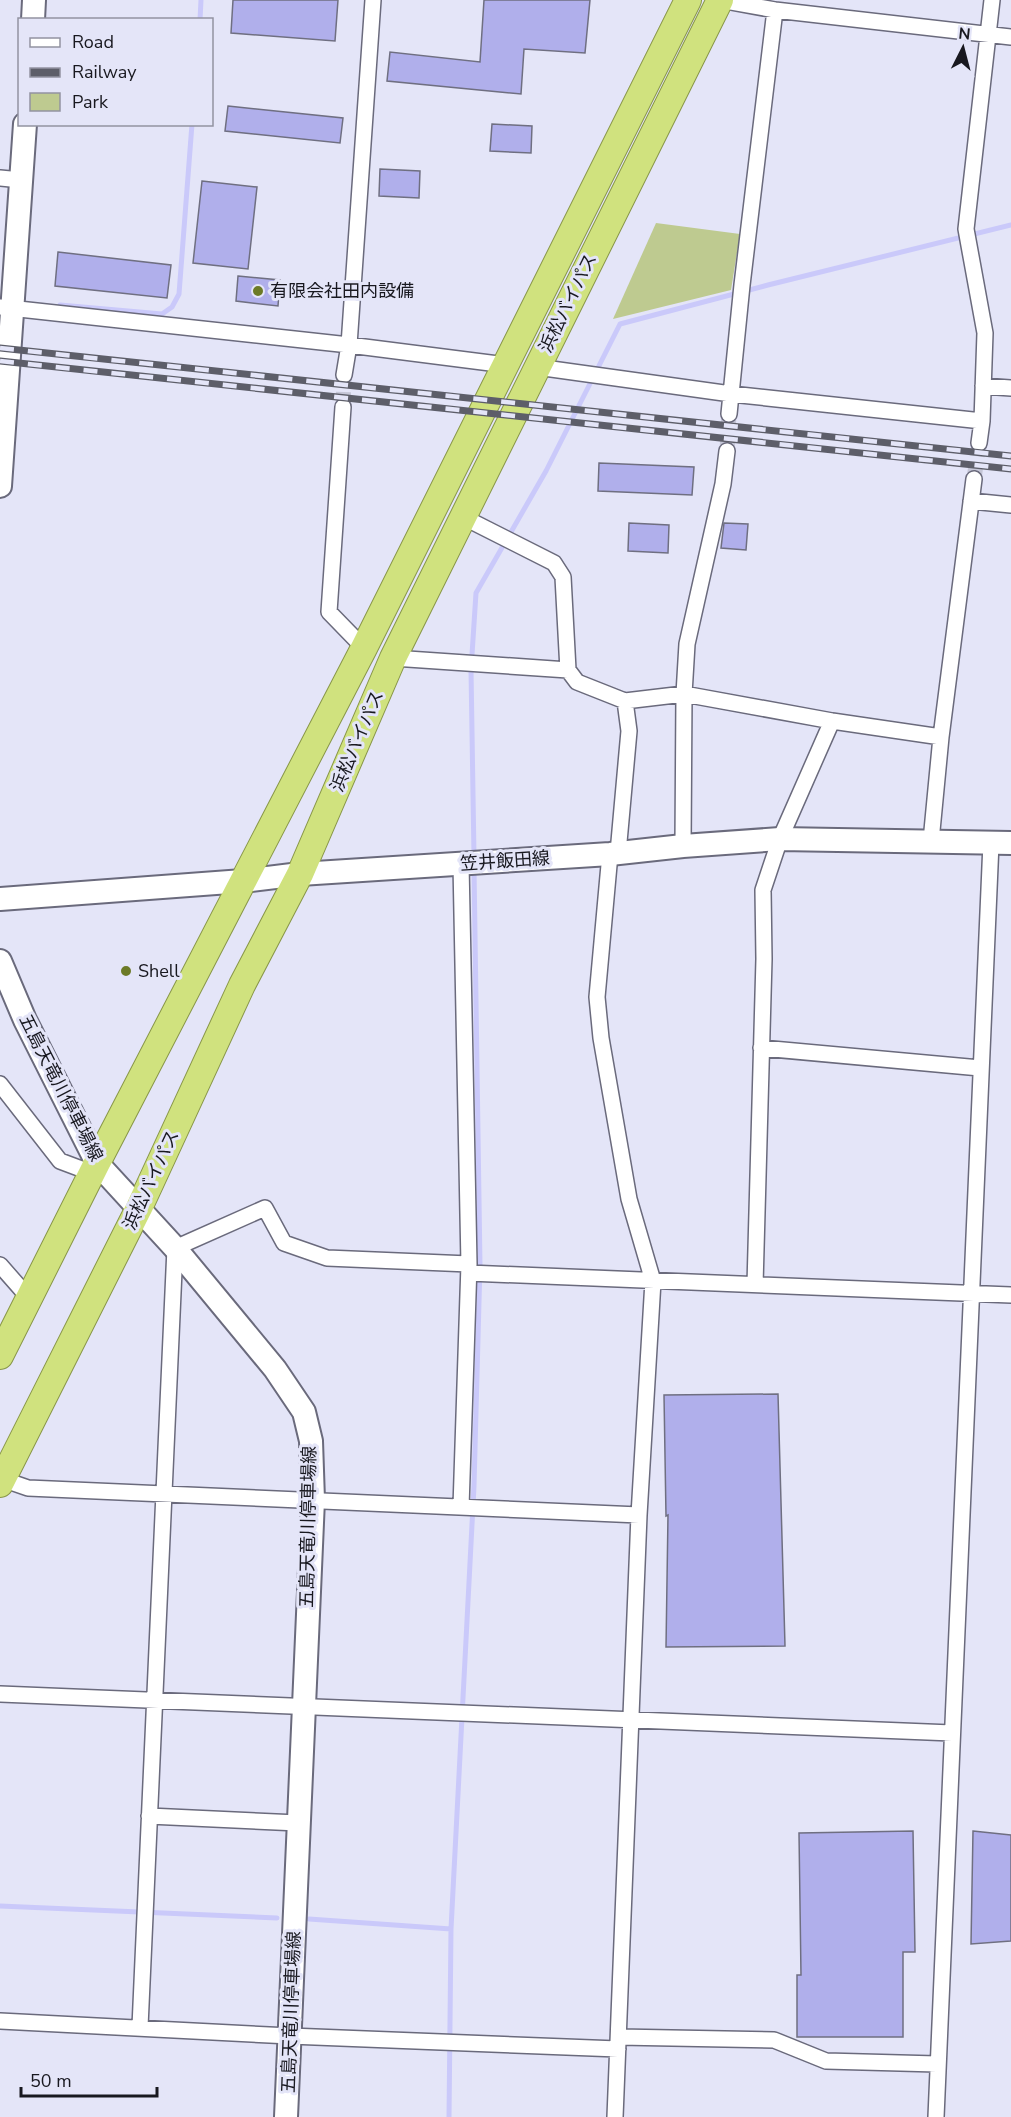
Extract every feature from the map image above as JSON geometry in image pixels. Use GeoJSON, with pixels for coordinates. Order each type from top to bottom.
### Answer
{"type":"FeatureCollection","features":[{"type":"Feature","properties":{"kind":"highway","name":"浜松バイパス"},"geometry":{"type":"LineString","coordinates":[[0,1356],[364,648],[688,0]]}},
{"type":"Feature","properties":{"kind":"highway","name":"浜松バイパス"},"geometry":{"type":"LineString","coordinates":[[1,1481],[139,1208],[242,985],[300,874],[393,658],[720,0]]}},
{"type":"Feature","properties":{"kind":"main road"},"geometry":{"type":"LineString","coordinates":[[33,18],[34,0]]}},
{"type":"Feature","properties":{"kind":"main road"},"geometry":{"type":"LineString","coordinates":[[0,486],[11,179],[24,126]]}},
{"type":"Feature","properties":{"kind":"main road","name":"笠井飯田線"},"geometry":{"type":"LineString","coordinates":[[0,899],[243,881],[300,874],[614,853],[780,839],[1001,843]]}},
{"type":"Feature","properties":{"kind":"main road","name":"五島天竜川停車場線"},"geometry":{"type":"LineString","coordinates":[[0,961],[25,1020],[95,1168],[139,1208],[175,1248],[275,1369],[304,1413],[311,1441],[313,1500],[286,2117]]}},
{"type":"Feature","properties":{"kind":"street"},"geometry":{"type":"LineString","coordinates":[[344,375],[349,345],[373,0]]}},
{"type":"Feature","properties":{"kind":"street"},"geometry":{"type":"LineString","coordinates":[[720,0],[776,10],[1011,37]]}},
{"type":"Feature","properties":{"kind":"street"},"geometry":{"type":"LineString","coordinates":[[979,443],[986,333],[967,236],[992,0]]}},
{"type":"Feature","properties":{"kind":"street"},"geometry":{"type":"LineString","coordinates":[[729,414],[742,285],[776,10]]}},
{"type":"Feature","properties":{"kind":"street"},"geometry":{"type":"LineString","coordinates":[[6,307],[506,365]]}},
{"type":"Feature","properties":{"kind":"street"},"geometry":{"type":"LineString","coordinates":[[537,367],[731,394],[982,421]]}},
{"type":"Feature","properties":{"kind":"street"},"geometry":{"type":"LineString","coordinates":[[983,386],[1011,388]]}},
{"type":"Feature","properties":{"kind":"street"},"geometry":{"type":"LineString","coordinates":[[343,407],[329,612],[364,648]]}},
{"type":"Feature","properties":{"kind":"street"},"geometry":{"type":"LineString","coordinates":[[682,846],[687,644],[723,484],[727,451]]}},
{"type":"Feature","properties":{"kind":"street"},"geometry":{"type":"LineString","coordinates":[[931,841],[941,737],[974,479]]}},
{"type":"Feature","properties":{"kind":"street"},"geometry":{"type":"LineString","coordinates":[[971,501],[1011,505]]}},
{"type":"Feature","properties":{"kind":"street"},"geometry":{"type":"LineString","coordinates":[[463,516],[554,563],[563,577],[568,670],[576,682],[625,701],[684,694],[832,721],[941,737]]}},
{"type":"Feature","properties":{"kind":"street"},"geometry":{"type":"LineString","coordinates":[[393,658],[568,670]]}},
{"type":"Feature","properties":{"kind":"street"},"geometry":{"type":"LineString","coordinates":[[615,2117],[639,1515],[653,1281],[629,1199],[601,1038],[597,997],[629,730],[625,701]]}},
{"type":"Feature","properties":{"kind":"street"},"geometry":{"type":"LineString","coordinates":[[754,1285],[764,959],[762,890],[780,839],[832,721]]}},
{"type":"Feature","properties":{"kind":"street"},"geometry":{"type":"LineString","coordinates":[[936,2117],[980,1068],[1001,843]]}},
{"type":"Feature","properties":{"kind":"street"},"geometry":{"type":"LineString","coordinates":[[461,1507],[469,1269],[462,864]]}},
{"type":"Feature","properties":{"kind":"street"},"geometry":{"type":"LineString","coordinates":[[761,1048],[980,1068]]}},
{"type":"Feature","properties":{"kind":"street"},"geometry":{"type":"LineString","coordinates":[[0,1084],[60,1161],[95,1168]]}},
{"type":"Feature","properties":{"kind":"street"},"geometry":{"type":"LineString","coordinates":[[140,2027],[162,1494],[175,1248],[265,1208],[284,1243],[327,1258],[653,1281],[1011,1295]]}},
{"type":"Feature","properties":{"kind":"street"},"geometry":{"type":"LineString","coordinates":[[0,1265],[29,1298]]}},
{"type":"Feature","properties":{"kind":"street"},"geometry":{"type":"LineString","coordinates":[[1,1481],[28,1488],[639,1515]]}},
{"type":"Feature","properties":{"kind":"street"},"geometry":{"type":"LineString","coordinates":[[0,1694],[952,1733]]}},
{"type":"Feature","properties":{"kind":"street"},"geometry":{"type":"LineString","coordinates":[[149,1816],[298,1823]]}},
{"type":"Feature","properties":{"kind":"street"},"geometry":{"type":"LineString","coordinates":[[0,2020],[290,2036],[619,2043],[774,2040],[826,2061],[937,2064]]}},
{"type":"Feature","properties":{"kind":"green space"},"geometry":{"type":"Polygon","coordinates":[[[656,223],[740,234],[731,290],[613,319],[656,223]]]}},
{"type":"Feature","properties":{"kind":"building"},"geometry":{"type":"Polygon","coordinates":[[[233,0],[338,0],[335,41],[231,33],[233,0]]]}},
{"type":"Feature","properties":{"kind":"building"},"geometry":{"type":"Polygon","coordinates":[[[484,0],[590,0],[585,53],[524,49],[521,94],[387,81],[390,52],[480,62],[484,0]]]}},
{"type":"Feature","properties":{"kind":"building"},"geometry":{"type":"Polygon","coordinates":[[[228,106],[343,118],[340,143],[225,131],[228,106]]]}},
{"type":"Feature","properties":{"kind":"building"},"geometry":{"type":"Polygon","coordinates":[[[492,124],[532,126],[531,153],[490,151],[492,124]]]}},
{"type":"Feature","properties":{"kind":"building"},"geometry":{"type":"Polygon","coordinates":[[[380,169],[420,171],[419,198],[379,196],[380,169]]]}},
{"type":"Feature","properties":{"kind":"building"},"geometry":{"type":"Polygon","coordinates":[[[202,181],[257,187],[248,269],[193,263],[202,181]]]}},
{"type":"Feature","properties":{"kind":"building"},"geometry":{"type":"Polygon","coordinates":[[[58,252],[171,265],[167,298],[55,286],[58,252]]]}},
{"type":"Feature","properties":{"kind":"building","name":"有限会社田内設備"},"geometry":{"type":"Polygon","coordinates":[[[238,276],[280,280],[278,306],[236,301],[238,276]]]}},
{"type":"Feature","properties":{"kind":"building"},"geometry":{"type":"Polygon","coordinates":[[[599,463],[694,467],[692,495],[598,491],[599,463]]]}},
{"type":"Feature","properties":{"kind":"building"},"geometry":{"type":"Polygon","coordinates":[[[629,523],[669,525],[668,553],[628,551],[629,523]]]}},
{"type":"Feature","properties":{"kind":"building"},"geometry":{"type":"Polygon","coordinates":[[[724,523],[748,524],[746,550],[721,548],[724,523]]]}},
{"type":"Feature","properties":{"kind":"building"},"geometry":{"type":"Polygon","coordinates":[[[778,1394],[785,1646],[666,1647],[668,1515],[666,1516],[664,1395],[778,1394]]]}},
{"type":"Feature","properties":{"kind":"building"},"geometry":{"type":"Polygon","coordinates":[[[913,1831],[915,1952],[903,1952],[903,2037],[797,2037],[797,1975],[801,1975],[799,1833],[913,1831]]]}},
{"type":"Feature","properties":{"kind":"building"},"geometry":{"type":"Polygon","coordinates":[[[973,1831],[1011,1835],[1011,1941],[971,1944],[973,1831]]]}},
{"type":"Feature","properties":{"kind":"waterway"},"geometry":{"type":"LineString","coordinates":[[200,18],[201,0]]}},
{"type":"Feature","properties":{"kind":"waterway"},"geometry":{"type":"LineString","coordinates":[[60,305],[162,314],[172,307],[179,294],[192,126]]}},
{"type":"Feature","properties":{"kind":"waterway"},"geometry":{"type":"LineString","coordinates":[[474,856],[471,670],[476,593],[546,471],[620,324],[1011,225]]}},
{"type":"Feature","properties":{"kind":"waterway"},"geometry":{"type":"LineString","coordinates":[[449,2117],[451,1929],[474,1486],[480,1265],[474,868]]}},
{"type":"Feature","properties":{"kind":"waterway"},"geometry":{"type":"LineString","coordinates":[[0,1906],[277,1918]]}},
{"type":"Feature","properties":{"kind":"waterway"},"geometry":{"type":"LineString","coordinates":[[309,1919],[451,1929]]}},
{"type":"Feature","properties":{"kind":"tunnel"},"geometry":{"type":"LineString","coordinates":[[343,407],[344,375]]}},
{"type":"Feature","properties":{"kind":"tunnel"},"geometry":{"type":"LineString","coordinates":[[727,451],[729,414]]}},
{"type":"Feature","properties":{"kind":"tunnel"},"geometry":{"type":"LineString","coordinates":[[974,479],[979,443]]}},
{"type":"Feature","properties":{"kind":"railway"},"geometry":{"type":"LineString","coordinates":[[0,348],[1011,456]]}},
{"type":"Feature","properties":{"kind":"railway"},"geometry":{"type":"LineString","coordinates":[[0,361],[1011,469]]}},
{"type":"Feature","properties":{"kind":"place","name":"有限会社田内設備"},"geometry":{"type":"Point","coordinates":[258,291]}},
{"type":"Feature","properties":{"kind":"place","name":"Shell"},"geometry":{"type":"Point","coordinates":[126,971]}}]}
